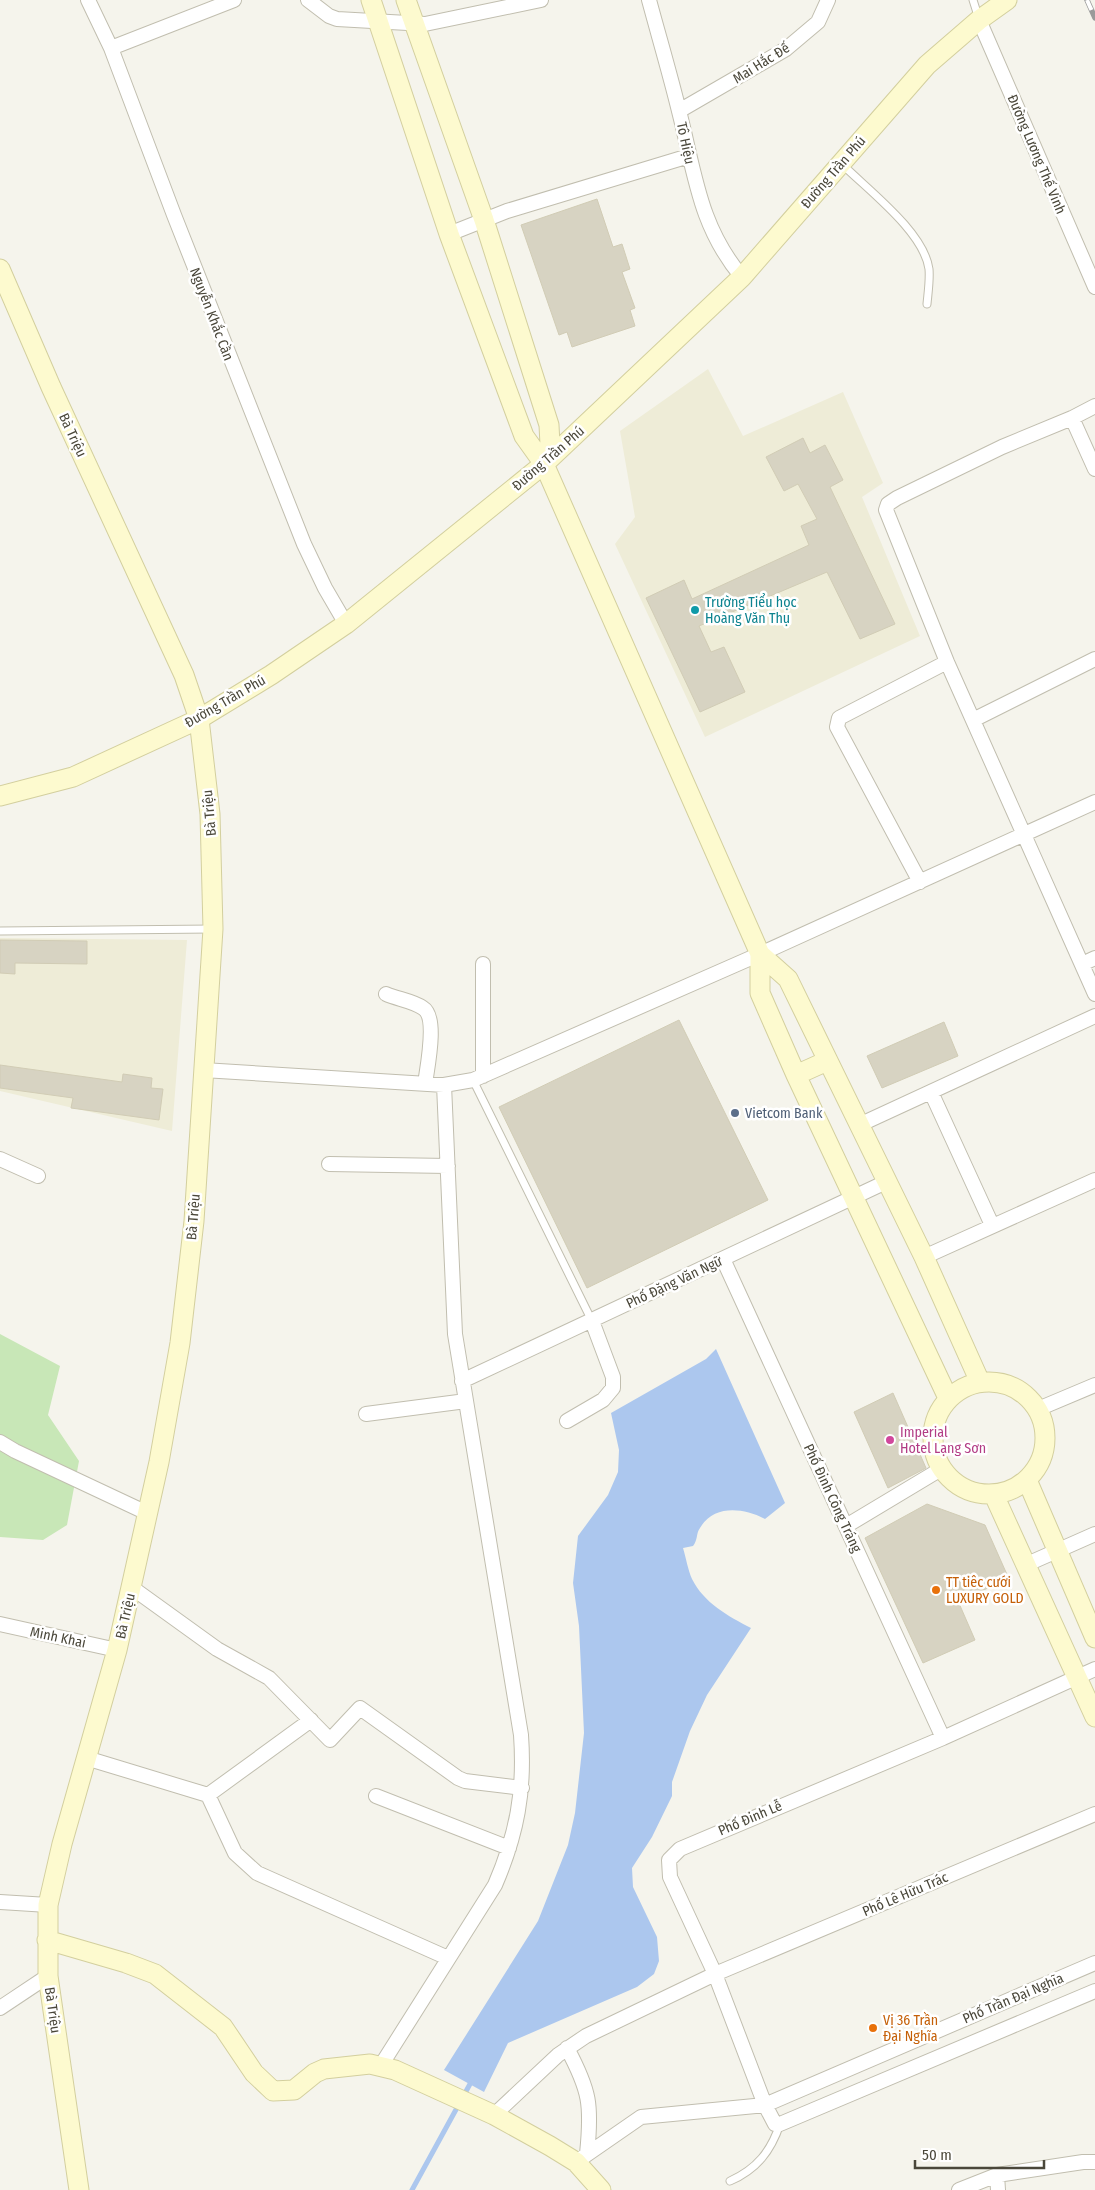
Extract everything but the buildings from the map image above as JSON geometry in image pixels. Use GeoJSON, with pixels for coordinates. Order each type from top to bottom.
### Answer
{"type":"FeatureCollection","features":[{"type":"Feature","properties":{"kind":"main road"},"geometry":{"type":"LineString","coordinates":[[371,0],[449,234],[524,436],[544,464],[760,954],[760,993],[796,1075],[948,1398]]}},
{"type":"Feature","properties":{"kind":"main road"},"geometry":{"type":"LineString","coordinates":[[406,0],[484,220],[549,425],[550,445],[544,464]]}},
{"type":"Feature","properties":{"kind":"main road","name":"Đường Trần Phú"},"geometry":{"type":"LineString","coordinates":[[0,796],[74,777],[198,719],[271,675],[346,624],[544,464],[742,277],[927,64],[979,20],[1007,0]]}},
{"type":"Feature","properties":{"kind":"main road","name":"Bà Triệu"},"geometry":{"type":"LineString","coordinates":[[0,269],[51,387],[184,676],[198,719],[210,814],[213,929],[194,1221],[180,1344],[147,1513],[117,1650],[86,1758],[48,1905],[48,1976],[79,2190]]}},
{"type":"Feature","properties":{"kind":"main road"},"geometry":{"type":"LineString","coordinates":[[760,954],[788,979],[924,1258],[980,1382]]}},
{"type":"Feature","properties":{"kind":"main road"},"geometry":{"type":"LineString","coordinates":[[796,1075],[827,1061]]}},
{"type":"Feature","properties":{"kind":"main road"},"geometry":{"type":"LineString","coordinates":[[980,1382],[997,1382],[1013,1386],[1027,1396],[1038,1409],[1044,1423],[1045,1446],[1037,1469],[1027,1480],[1012,1490],[994,1494],[978,1494],[964,1489],[951,1480],[941,1469],[934,1451],[932,1432],[938,1414],[948,1398],[963,1388],[980,1382]]}},
{"type":"Feature","properties":{"kind":"main road"},"geometry":{"type":"LineString","coordinates":[[1027,1480],[1095,1638]]}},
{"type":"Feature","properties":{"kind":"main road"},"geometry":{"type":"LineString","coordinates":[[994,1494],[1095,1717]]}},
{"type":"Feature","properties":{"kind":"main road"},"geometry":{"type":"LineString","coordinates":[[47,1940],[126,1963],[155,1974],[223,2027],[254,2073],[273,2091],[294,2090],[315,2073],[324,2069],[370,2064],[404,2073],[581,2158],[602,2190]]}},
{"type":"Feature","properties":{"kind":"street","name":"Nguyễn Khắc Cần"},"geometry":{"type":"LineString","coordinates":[[88,0],[111,48],[267,455],[308,552],[325,588],[346,624]]}},
{"type":"Feature","properties":{"kind":"street"},"geometry":{"type":"LineString","coordinates":[[111,48],[234,0]]}},
{"type":"Feature","properties":{"kind":"street"},"geometry":{"type":"LineString","coordinates":[[308,0],[329,16],[338,19],[425,24],[541,0]]}},
{"type":"Feature","properties":{"kind":"street","name":"Tô Hiệu"},"geometry":{"type":"LineString","coordinates":[[649,0],[679,111],[694,181],[710,226],[725,257],[742,277]]}},
{"type":"Feature","properties":{"kind":"street","name":"Mai Hắc Đế"},"geometry":{"type":"LineString","coordinates":[[679,111],[786,49],[818,22],[828,0]]}},
{"type":"Feature","properties":{"kind":"street","name":"Đường Lương Thế Vinh"},"geometry":{"type":"LineString","coordinates":[[979,20],[1095,287]]}},
{"type":"Feature","properties":{"kind":"street"},"geometry":{"type":"LineString","coordinates":[[449,234],[484,220],[689,156]]}},
{"type":"Feature","properties":{"kind":"street"},"geometry":{"type":"LineString","coordinates":[[1095,406],[1072,418],[1002,447],[888,504],[886,510],[947,662],[1095,994]]}},
{"type":"Feature","properties":{"kind":"street"},"geometry":{"type":"LineString","coordinates":[[1072,418],[1095,469]]}},
{"type":"Feature","properties":{"kind":"street"},"geometry":{"type":"LineString","coordinates":[[973,720],[1095,659]]}},
{"type":"Feature","properties":{"kind":"street"},"geometry":{"type":"LineString","coordinates":[[920,882],[837,727],[837,721],[839,718],[947,662]]}},
{"type":"Feature","properties":{"kind":"street"},"geometry":{"type":"LineString","coordinates":[[203,1070],[444,1085],[478,1078],[760,954],[1095,802]]}},
{"type":"Feature","properties":{"kind":"street"},"geometry":{"type":"LineString","coordinates":[[1082,964],[1095,958]]}},
{"type":"Feature","properties":{"kind":"street"},"geometry":{"type":"LineString","coordinates":[[478,1078],[483,964]]}},
{"type":"Feature","properties":{"kind":"street"},"geometry":{"type":"LineString","coordinates":[[386,994],[423,1008],[429,1014],[431,1025],[425,1084]]}},
{"type":"Feature","properties":{"kind":"street"},"geometry":{"type":"LineString","coordinates":[[859,1125],[1095,1016]]}},
{"type":"Feature","properties":{"kind":"street"},"geometry":{"type":"LineString","coordinates":[[380,2067],[495,1885],[519,1815],[522,1788],[521,1735],[475,1443],[462,1381],[455,1334],[444,1085]]}},
{"type":"Feature","properties":{"kind":"street"},"geometry":{"type":"LineString","coordinates":[[931,1092],[992,1225]]}},
{"type":"Feature","properties":{"kind":"street"},"geometry":{"type":"LineString","coordinates":[[0,1159],[38,1176]]}},
{"type":"Feature","properties":{"kind":"street"},"geometry":{"type":"LineString","coordinates":[[329,1164],[448,1166]]}},
{"type":"Feature","properties":{"kind":"street"},"geometry":{"type":"LineString","coordinates":[[924,1258],[992,1225],[1095,1180]]}},
{"type":"Feature","properties":{"kind":"street","name":"Phố Đặng Văn Ngữ"},"geometry":{"type":"LineString","coordinates":[[462,1381],[886,1182]]}},
{"type":"Feature","properties":{"kind":"street","name":"Phố Đinh Công Tráng"},"geometry":{"type":"LineString","coordinates":[[723,1259],[943,1738]]}},
{"type":"Feature","properties":{"kind":"street"},"geometry":{"type":"LineString","coordinates":[[567,1421],[603,1400],[613,1388],[613,1377],[592,1321]]}},
{"type":"Feature","properties":{"kind":"street"},"geometry":{"type":"LineString","coordinates":[[1038,1409],[1095,1385]]}},
{"type":"Feature","properties":{"kind":"street"},"geometry":{"type":"LineString","coordinates":[[366,1414],[466,1401]]}},
{"type":"Feature","properties":{"kind":"street"},"geometry":{"type":"LineString","coordinates":[[0,1442],[15,1451],[147,1513]]}},
{"type":"Feature","properties":{"kind":"street"},"geometry":{"type":"LineString","coordinates":[[846,1526],[941,1469]]}},
{"type":"Feature","properties":{"kind":"street"},"geometry":{"type":"LineString","coordinates":[[1025,1565],[1095,1534]]}},
{"type":"Feature","properties":{"kind":"street"},"geometry":{"type":"LineString","coordinates":[[131,1588],[217,1650],[270,1678],[330,1740],[360,1708],[458,1778],[465,1781],[522,1788]]}},
{"type":"Feature","properties":{"kind":"street","name":"Minh Khai"},"geometry":{"type":"LineString","coordinates":[[0,1624],[117,1650]]}},
{"type":"Feature","properties":{"kind":"street","name":"Phố Đinh Lễ"},"geometry":{"type":"LineString","coordinates":[[780,2124],[772,2121],[765,2105],[714,1974],[670,1877],[669,1860],[680,1849],[943,1738],[1095,1670]]}},
{"type":"Feature","properties":{"kind":"street"},"geometry":{"type":"LineString","coordinates":[[208,1794],[311,1720]]}},
{"type":"Feature","properties":{"kind":"street"},"geometry":{"type":"LineString","coordinates":[[86,1758],[208,1794],[235,1853],[257,1874],[448,1958]]}},
{"type":"Feature","properties":{"kind":"street"},"geometry":{"type":"LineString","coordinates":[[376,1796],[509,1848]]}},
{"type":"Feature","properties":{"kind":"street","name":"Phố Lê Hữu Trác"},"geometry":{"type":"LineString","coordinates":[[494,2115],[567,2048],[586,2036],[714,1974],[1095,1814]]}},
{"type":"Feature","properties":{"kind":"street"},"geometry":{"type":"LineString","coordinates":[[2,1901],[48,1905]]}},
{"type":"Feature","properties":{"kind":"street","name":"Phố Trần Đại Nghĩa"},"geometry":{"type":"LineString","coordinates":[[581,2158],[641,2117],[765,2105],[1095,1962]]}},
{"type":"Feature","properties":{"kind":"street"},"geometry":{"type":"LineString","coordinates":[[0,2008],[48,1976]]}},
{"type":"Feature","properties":{"kind":"street","name":"Phố Trần Đại Nghĩa"},"geometry":{"type":"LineString","coordinates":[[780,2124],[1095,1991]]}},
{"type":"Feature","properties":{"kind":"street"},"geometry":{"type":"LineString","coordinates":[[567,2048],[583,2078],[588,2096],[589,2133],[581,2158]]}},
{"type":"Feature","properties":{"kind":"street"},"geometry":{"type":"LineString","coordinates":[[959,2190],[998,2175],[1083,2162],[1095,2162]]}},
{"type":"Feature","properties":{"kind":"street"},"geometry":{"type":"LineString","coordinates":[[998,2175],[998,2190]]}},
{"type":"Feature","properties":{"kind":"lane"},"geometry":{"type":"LineString","coordinates":[[973,0],[979,20]]}},
{"type":"Feature","properties":{"kind":"lane"},"geometry":{"type":"LineString","coordinates":[[840,163],[899,220],[920,245],[929,267],[927,304]]}},
{"type":"Feature","properties":{"kind":"lane"},"geometry":{"type":"LineString","coordinates":[[0,931],[213,929]]}},
{"type":"Feature","properties":{"kind":"lane"},"geometry":{"type":"LineString","coordinates":[[478,1078],[592,1321]]}},
{"type":"Feature","properties":{"kind":"lane"},"geometry":{"type":"LineString","coordinates":[[730,2181],[742,2176],[763,2158],[773,2145],[780,2124]]}},
{"type":"Feature","properties":{"kind":"shaded area"},"geometry":{"type":"Polygon","coordinates":[[[708,369],[743,436],[843,392],[883,483],[862,497],[920,636],[705,737],[615,544],[635,517],[620,431],[708,369]]]}},
{"type":"Feature","properties":{"kind":"shaded area"},"geometry":{"type":"Polygon","coordinates":[[[0,938],[187,940],[172,1131],[0,1091],[0,938]]]}},
{"type":"Feature","properties":{"kind":"green space"},"geometry":{"type":"Polygon","coordinates":[[[0,1334],[60,1366],[48,1415],[79,1461],[67,1525],[43,1540],[0,1537],[0,1334]]]}},
{"type":"Feature","properties":{"kind":"water"},"geometry":{"type":"Polygon","coordinates":[[[716,1349],[785,1503],[765,1519],[748,1512],[730,1510],[713,1515],[700,1528],[693,1546],[683,1548],[688,1568],[697,1588],[725,1614],[751,1628],[707,1695],[690,1731],[672,1782],[672,1796],[652,1837],[632,1868],[633,1887],[657,1937],[659,1961],[654,1974],[637,1987],[508,2043],[484,2092],[444,2070],[538,1921],[568,1845],[575,1813],[584,1733],[579,1626],[573,1583],[578,1536],[608,1495],[618,1472],[619,1450],[611,1413],[706,1359],[716,1349]]]}},
{"type":"Feature","properties":{"kind":"waterway"},"geometry":{"type":"LineString","coordinates":[[412,2190],[470,2084]]}},
{"type":"Feature","properties":{"kind":"railway"},"geometry":{"type":"LineString","coordinates":[[1087,0],[1095,18]]}},
{"type":"Feature","properties":{"kind":"place","name":"Trường Tiểu học Hoàng Văn Thụ"},"geometry":{"type":"Point","coordinates":[695,610]}},
{"type":"Feature","properties":{"kind":"place","name":"Vietcom Bank"},"geometry":{"type":"Point","coordinates":[735,1113]}},
{"type":"Feature","properties":{"kind":"place","name":"Imperial Hotel Lạng Sơn"},"geometry":{"type":"Point","coordinates":[890,1440]}},
{"type":"Feature","properties":{"kind":"place","name":"TT tiêc cưới LUXURY GOLD"},"geometry":{"type":"Point","coordinates":[936,1590]}},
{"type":"Feature","properties":{"kind":"place","name":"Vị 36 Trần Đại Nghĩa"},"geometry":{"type":"Point","coordinates":[873,2028]}}]}
